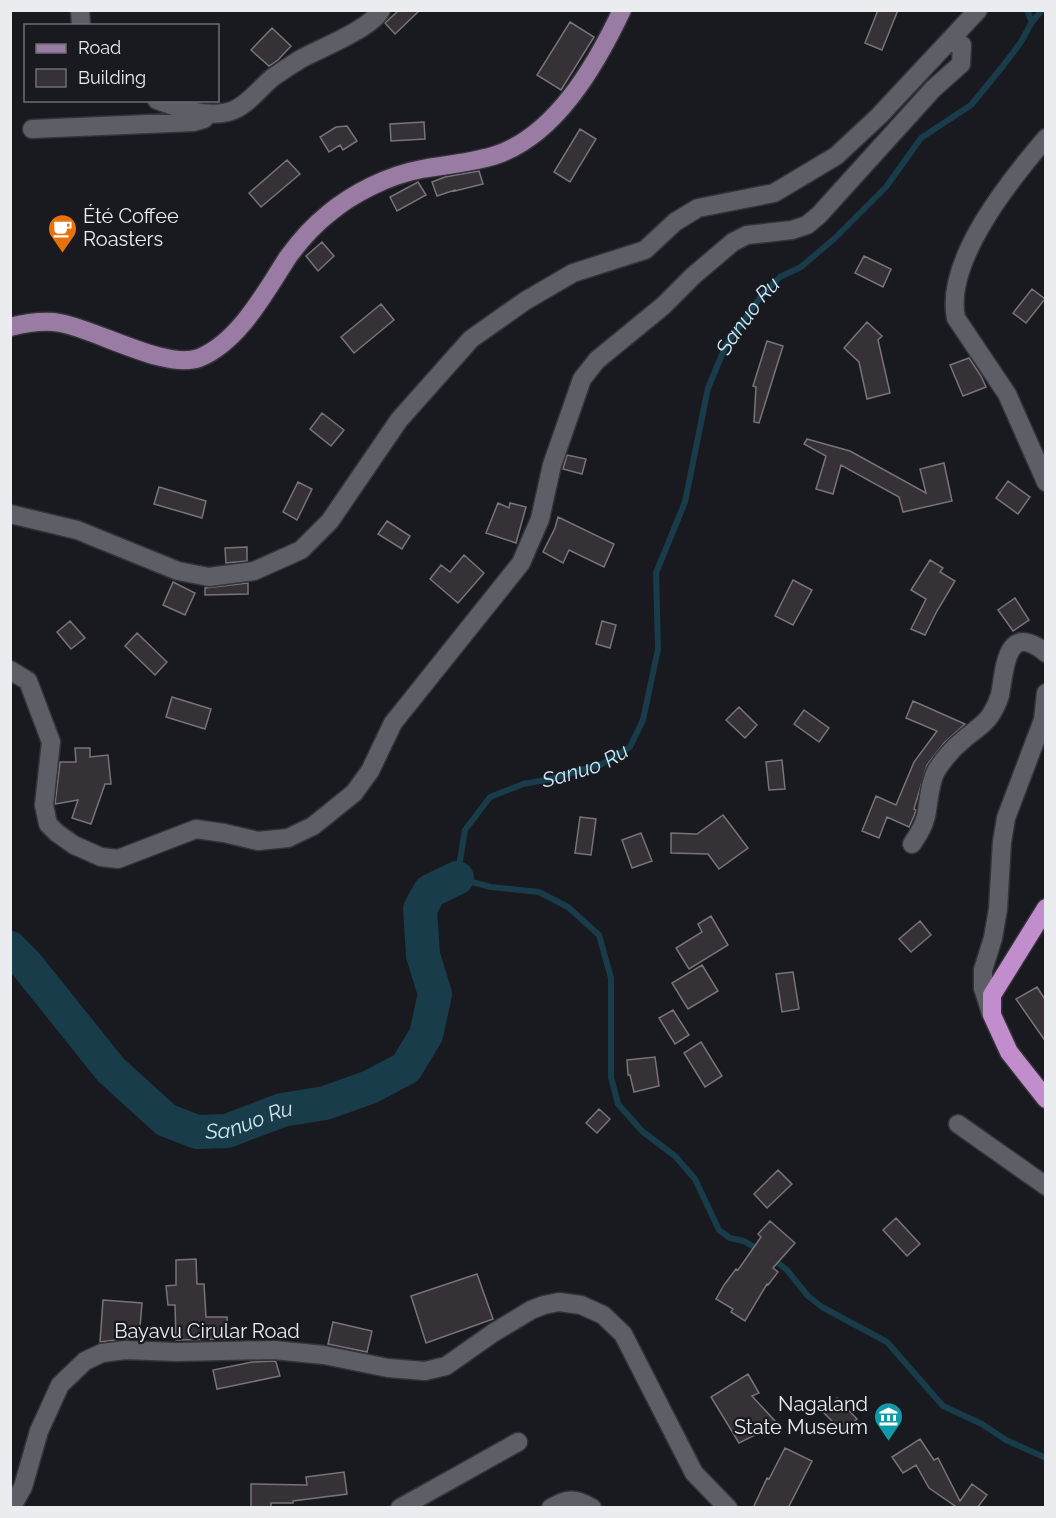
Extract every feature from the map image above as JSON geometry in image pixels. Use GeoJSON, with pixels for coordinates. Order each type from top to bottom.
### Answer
{"type":"FeatureCollection","features":[{"type":"Feature","properties":{"kind":"highway"},"geometry":{"type":"LineString","coordinates":[[1046,908],[992,995],[992,1015],[1009,1052],[1046,1099]]}},
{"type":"Feature","properties":{"kind":"main road"},"geometry":{"type":"LineString","coordinates":[[10,327],[27,323],[58,323],[99,334],[166,359],[184,361],[200,357],[221,344],[240,326],[263,298],[290,255],[310,230],[328,213],[350,198],[380,183],[421,169],[443,167],[494,156],[519,145],[542,127],[587,75],[622,10]]}},
{"type":"Feature","properties":{"kind":"street"},"geometry":{"type":"LineString","coordinates":[[32,129],[193,122],[229,112],[240,106],[272,78],[294,63],[360,28],[381,10]]}},
{"type":"Feature","properties":{"kind":"street"},"geometry":{"type":"LineString","coordinates":[[10,514],[77,530],[178,571],[208,577],[254,571],[301,550],[330,521],[399,420],[471,339],[492,322],[573,273],[645,250],[675,222],[698,208],[774,193],[837,156],[879,116],[978,10]]}},
{"type":"Feature","properties":{"kind":"street"},"geometry":{"type":"LineString","coordinates":[[10,670],[28,681],[51,742],[44,805],[48,824],[74,844],[101,857],[118,859],[196,829],[224,832],[258,841],[288,838],[313,826],[354,793],[370,771],[393,723],[521,563],[540,519],[552,465],[582,379],[597,360],[663,306],[693,276],[733,242],[747,235],[792,230],[807,225],[925,98],[960,64],[962,45],[949,41]]}},
{"type":"Feature","properties":{"kind":"street"},"geometry":{"type":"LineString","coordinates":[[162,102],[184,110],[202,113],[229,112]]}},
{"type":"Feature","properties":{"kind":"street"},"geometry":{"type":"LineString","coordinates":[[1046,138],[978,228],[961,268],[953,305],[956,318],[1007,394],[1046,482]]}},
{"type":"Feature","properties":{"kind":"street"},"geometry":{"type":"LineString","coordinates":[[912,844],[923,827],[935,772],[947,756],[990,716],[999,699],[1008,651],[1018,644],[1027,643],[1046,653]]}},
{"type":"Feature","properties":{"kind":"street"},"geometry":{"type":"LineString","coordinates":[[992,1015],[983,988],[983,970],[993,938],[998,909],[1006,818],[1043,720],[1046,693]]}},
{"type":"Feature","properties":{"kind":"street"},"geometry":{"type":"LineString","coordinates":[[958,1124],[1046,1186]]}},
{"type":"Feature","properties":{"kind":"street","name":"Bayavu Cirular Road"},"geometry":{"type":"LineString","coordinates":[[11,1508],[23,1487],[39,1431],[60,1385],[85,1361],[102,1353],[125,1350],[177,1352],[273,1350],[324,1355],[388,1368],[425,1371],[446,1366],[531,1310],[559,1302],[581,1305],[603,1315],[623,1334],[694,1473],[728,1508]]}},
{"type":"Feature","properties":{"kind":"street"},"geometry":{"type":"LineString","coordinates":[[400,1508],[518,1442]]}},
{"type":"Feature","properties":{"kind":"street"},"geometry":{"type":"LineString","coordinates":[[550,1508],[567,1499],[580,1500],[592,1508]]}},
{"type":"Feature","properties":{"kind":"building"},"geometry":{"type":"Polygon","coordinates":[[[399,10],[420,10],[395,34],[385,23],[399,10]]]}},
{"type":"Feature","properties":{"kind":"building"},"geometry":{"type":"Polygon","coordinates":[[[878,10],[898,10],[882,50],[865,43],[878,10]]]}},
{"type":"Feature","properties":{"kind":"building"},"geometry":{"type":"Polygon","coordinates":[[[570,22],[594,37],[561,90],[537,75],[570,22]]]}},
{"type":"Feature","properties":{"kind":"building"},"geometry":{"type":"Polygon","coordinates":[[[272,28],[291,46],[269,66],[251,50],[272,28]]]}},
{"type":"Feature","properties":{"kind":"building"},"geometry":{"type":"Polygon","coordinates":[[[424,122],[425,139],[391,141],[390,124],[424,122]]]}},
{"type":"Feature","properties":{"kind":"building"},"geometry":{"type":"Polygon","coordinates":[[[347,126],[357,141],[343,150],[340,145],[329,152],[320,137],[336,127],[347,126]]]}},
{"type":"Feature","properties":{"kind":"building"},"geometry":{"type":"Polygon","coordinates":[[[580,129],[596,139],[570,182],[554,172],[580,129]]]}},
{"type":"Feature","properties":{"kind":"building"},"geometry":{"type":"Polygon","coordinates":[[[287,160],[300,174],[261,207],[249,193],[287,160]]]}},
{"type":"Feature","properties":{"kind":"building"},"geometry":{"type":"Polygon","coordinates":[[[479,171],[483,184],[437,196],[432,182],[445,177],[479,171]]]}},
{"type":"Feature","properties":{"kind":"building"},"geometry":{"type":"Polygon","coordinates":[[[418,182],[426,195],[397,211],[390,197],[418,182]]]}},
{"type":"Feature","properties":{"kind":"building"},"geometry":{"type":"Polygon","coordinates":[[[322,242],[334,256],[318,271],[306,256],[322,242]]]}},
{"type":"Feature","properties":{"kind":"building"},"geometry":{"type":"Polygon","coordinates":[[[864,256],[891,269],[883,287],[855,273],[864,256]]]}},
{"type":"Feature","properties":{"kind":"building"},"geometry":{"type":"Polygon","coordinates":[[[1032,289],[1045,299],[1026,323],[1013,313],[1032,289]]]}},
{"type":"Feature","properties":{"kind":"building"},"geometry":{"type":"Polygon","coordinates":[[[381,304],[394,320],[354,353],[341,337],[381,304]]]}},
{"type":"Feature","properties":{"kind":"building"},"geometry":{"type":"Polygon","coordinates":[[[867,322],[882,336],[878,340],[890,393],[867,399],[859,362],[844,348],[867,322]]]}},
{"type":"Feature","properties":{"kind":"building"},"geometry":{"type":"Polygon","coordinates":[[[767,341],[783,346],[759,423],[754,422],[756,387],[753,386],[767,341]]]}},
{"type":"Feature","properties":{"kind":"building"},"geometry":{"type":"Polygon","coordinates":[[[969,358],[986,387],[963,396],[950,365],[969,358]]]}},
{"type":"Feature","properties":{"kind":"building"},"geometry":{"type":"Polygon","coordinates":[[[322,413],[344,430],[331,446],[310,429],[322,413]]]}},
{"type":"Feature","properties":{"kind":"building"},"geometry":{"type":"Polygon","coordinates":[[[807,439],[850,451],[926,493],[920,469],[944,463],[952,501],[903,512],[899,497],[841,465],[833,494],[816,489],[826,456],[804,444],[807,439]]]}},
{"type":"Feature","properties":{"kind":"building"},"geometry":{"type":"Polygon","coordinates":[[[567,455],[586,459],[582,474],[563,469],[567,455]]]}},
{"type":"Feature","properties":{"kind":"building"},"geometry":{"type":"Polygon","coordinates":[[[1008,481],[1030,497],[1018,514],[996,498],[1008,481]]]}},
{"type":"Feature","properties":{"kind":"building"},"geometry":{"type":"Polygon","coordinates":[[[298,482],[312,489],[297,520],[283,512],[298,482]]]}},
{"type":"Feature","properties":{"kind":"building"},"geometry":{"type":"Polygon","coordinates":[[[159,487],[206,501],[202,518],[154,504],[159,487]]]}},
{"type":"Feature","properties":{"kind":"building"},"geometry":{"type":"Polygon","coordinates":[[[498,503],[509,508],[510,503],[526,507],[516,543],[486,533],[498,503]]]}},
{"type":"Feature","properties":{"kind":"building"},"geometry":{"type":"Polygon","coordinates":[[[558,517],[614,544],[604,567],[569,550],[563,563],[543,552],[558,517]]]}},
{"type":"Feature","properties":{"kind":"building"},"geometry":{"type":"Polygon","coordinates":[[[387,521],[410,536],[402,549],[378,534],[387,521]]]}},
{"type":"Feature","properties":{"kind":"building"},"geometry":{"type":"Polygon","coordinates":[[[247,547],[247,561],[226,563],[225,548],[247,547]]]}},
{"type":"Feature","properties":{"kind":"building"},"geometry":{"type":"Polygon","coordinates":[[[464,555],[484,573],[458,603],[430,579],[441,565],[450,572],[464,555]]]}},
{"type":"Feature","properties":{"kind":"building"},"geometry":{"type":"Polygon","coordinates":[[[930,560],[943,568],[940,572],[955,581],[925,635],[911,629],[926,599],[911,590],[930,560]]]}},
{"type":"Feature","properties":{"kind":"building"},"geometry":{"type":"Polygon","coordinates":[[[793,580],[812,590],[793,625],[775,616],[793,580]]]}},
{"type":"Feature","properties":{"kind":"building"},"geometry":{"type":"Polygon","coordinates":[[[173,582],[195,593],[185,615],[163,605],[173,582]]]}},
{"type":"Feature","properties":{"kind":"building"},"geometry":{"type":"Polygon","coordinates":[[[248,583],[248,594],[205,595],[205,588],[248,583]]]}},
{"type":"Feature","properties":{"kind":"building"},"geometry":{"type":"Polygon","coordinates":[[[1015,598],[1029,620],[1013,631],[998,610],[1015,598]]]}},
{"type":"Feature","properties":{"kind":"building"},"geometry":{"type":"Polygon","coordinates":[[[70,621],[85,638],[71,649],[57,632],[70,621]]]}},
{"type":"Feature","properties":{"kind":"building"},"geometry":{"type":"Polygon","coordinates":[[[602,621],[616,625],[610,648],[596,644],[602,621]]]}},
{"type":"Feature","properties":{"kind":"building"},"geometry":{"type":"Polygon","coordinates":[[[137,633],[167,662],[155,675],[125,646],[137,633]]]}},
{"type":"Feature","properties":{"kind":"building"},"geometry":{"type":"Polygon","coordinates":[[[172,697],[211,709],[205,729],[166,717],[172,697]]]}},
{"type":"Feature","properties":{"kind":"building"},"geometry":{"type":"Polygon","coordinates":[[[913,701],[965,724],[944,743],[927,765],[914,809],[916,810],[909,827],[887,817],[879,838],[862,831],[876,796],[896,805],[914,762],[937,731],[906,718],[913,701]]]}},
{"type":"Feature","properties":{"kind":"building"},"geometry":{"type":"Polygon","coordinates":[[[739,707],[757,725],[745,738],[726,720],[739,707]]]}},
{"type":"Feature","properties":{"kind":"building"},"geometry":{"type":"Polygon","coordinates":[[[804,710],[829,728],[819,742],[794,724],[804,710]]]}},
{"type":"Feature","properties":{"kind":"building"},"geometry":{"type":"Polygon","coordinates":[[[75,748],[90,748],[90,757],[108,755],[111,784],[105,784],[91,824],[72,818],[78,800],[55,804],[60,762],[76,762],[75,748]]]}},
{"type":"Feature","properties":{"kind":"building"},"geometry":{"type":"Polygon","coordinates":[[[782,760],[785,789],[769,790],[766,762],[782,760]]]}},
{"type":"Feature","properties":{"kind":"building"},"geometry":{"type":"Polygon","coordinates":[[[723,815],[748,848],[719,869],[708,854],[671,853],[671,833],[697,834],[723,815]]]}},
{"type":"Feature","properties":{"kind":"building"},"geometry":{"type":"Polygon","coordinates":[[[580,817],[596,819],[591,855],[575,853],[580,817]]]}},
{"type":"Feature","properties":{"kind":"building"},"geometry":{"type":"Polygon","coordinates":[[[641,833],[652,861],[632,868],[622,840],[641,833]]]}},
{"type":"Feature","properties":{"kind":"building"},"geometry":{"type":"Polygon","coordinates":[[[711,916],[728,945],[689,969],[676,948],[702,932],[698,924],[711,916]]]}},
{"type":"Feature","properties":{"kind":"building"},"geometry":{"type":"Polygon","coordinates":[[[920,921],[931,935],[911,952],[899,939],[920,921]]]}},
{"type":"Feature","properties":{"kind":"building"},"geometry":{"type":"Polygon","coordinates":[[[702,965],[718,991],[688,1009],[672,983],[702,965]]]}},
{"type":"Feature","properties":{"kind":"building"},"geometry":{"type":"Polygon","coordinates":[[[793,972],[799,1009],[782,1012],[776,974],[793,972]]]}},
{"type":"Feature","properties":{"kind":"building"},"geometry":{"type":"Polygon","coordinates":[[[1037,987],[1046,1001],[1046,1042],[1016,999],[1037,987]]]}},
{"type":"Feature","properties":{"kind":"building"},"geometry":{"type":"Polygon","coordinates":[[[673,1010],[689,1035],[675,1044],[659,1018],[673,1010]]]}},
{"type":"Feature","properties":{"kind":"building"},"geometry":{"type":"Polygon","coordinates":[[[701,1042],[722,1076],[705,1087],[684,1053],[701,1042]]]}},
{"type":"Feature","properties":{"kind":"building"},"geometry":{"type":"Polygon","coordinates":[[[655,1057],[659,1086],[634,1092],[630,1075],[628,1075],[627,1060],[655,1057]]]}},
{"type":"Feature","properties":{"kind":"building"},"geometry":{"type":"Polygon","coordinates":[[[599,1109],[610,1119],[597,1133],[586,1123],[599,1109]]]}},
{"type":"Feature","properties":{"kind":"building"},"geometry":{"type":"Polygon","coordinates":[[[778,1170],[792,1184],[767,1208],[754,1194],[778,1170]]]}},
{"type":"Feature","properties":{"kind":"building"},"geometry":{"type":"Polygon","coordinates":[[[896,1218],[920,1244],[907,1256],[883,1230],[896,1218]]]}},
{"type":"Feature","properties":{"kind":"building"},"geometry":{"type":"Polygon","coordinates":[[[770,1221],[795,1243],[773,1268],[778,1272],[767,1284],[745,1321],[731,1312],[733,1309],[716,1299],[761,1237],[758,1234],[770,1221]]]}},
{"type":"Feature","properties":{"kind":"building"},"geometry":{"type":"Polygon","coordinates":[[[196,1259],[197,1284],[204,1284],[206,1317],[227,1317],[228,1339],[176,1340],[175,1305],[168,1305],[166,1286],[176,1285],[176,1260],[196,1259]]]}},
{"type":"Feature","properties":{"kind":"building"},"geometry":{"type":"Polygon","coordinates":[[[477,1274],[493,1319],[426,1343],[411,1296],[477,1274]]]}},
{"type":"Feature","properties":{"kind":"building"},"geometry":{"type":"Polygon","coordinates":[[[103,1300],[142,1303],[139,1339],[100,1342],[103,1300]]]}},
{"type":"Feature","properties":{"kind":"building"},"geometry":{"type":"Polygon","coordinates":[[[333,1322],[372,1331],[367,1352],[328,1344],[333,1322]]]}},
{"type":"Feature","properties":{"kind":"building"},"geometry":{"type":"Polygon","coordinates":[[[274,1361],[280,1376],[217,1389],[213,1370],[252,1362],[274,1361]]]}},
{"type":"Feature","properties":{"kind":"building"},"geometry":{"type":"Polygon","coordinates":[[[748,1374],[759,1393],[752,1396],[776,1422],[739,1443],[711,1397],[748,1374]]]}},
{"type":"Feature","properties":{"kind":"building"},"geometry":{"type":"Polygon","coordinates":[[[837,1398],[857,1419],[843,1432],[823,1412],[837,1398]]]}},
{"type":"Feature","properties":{"kind":"building"},"geometry":{"type":"Polygon","coordinates":[[[920,1439],[934,1460],[938,1458],[960,1501],[972,1484],[987,1495],[977,1508],[954,1508],[955,1506],[929,1488],[916,1465],[903,1473],[892,1457],[920,1439]]]}},
{"type":"Feature","properties":{"kind":"building"},"geometry":{"type":"Polygon","coordinates":[[[785,1448],[812,1461],[788,1508],[753,1508],[767,1478],[769,1479],[785,1448]]]}},
{"type":"Feature","properties":{"kind":"building"},"geometry":{"type":"Polygon","coordinates":[[[344,1472],[347,1494],[293,1501],[293,1503],[271,1503],[271,1508],[251,1508],[251,1484],[307,1485],[306,1477],[344,1472]]]}},
{"type":"Feature","properties":{"kind":"waterway"},"geometry":{"type":"LineString","coordinates":[[1027,10],[1032,22]]}},
{"type":"Feature","properties":{"kind":"waterway","name":"Sanuo Ru"},"geometry":{"type":"LineString","coordinates":[[761,1251],[744,1241],[730,1238],[719,1230],[695,1179],[675,1156],[642,1131],[618,1104],[611,1077],[611,978],[599,935],[568,907],[539,892],[491,887],[457,878],[465,830],[490,797],[523,784],[551,779],[602,764],[630,747],[643,720],[658,649],[656,573],[685,502],[708,388],[726,345],[762,295],[780,277],[801,267],[835,238],[886,187],[921,138],[971,105],[1021,42],[1042,10]]}},
{"type":"Feature","properties":{"kind":"waterway","name":"Sanuo Ru"},"geometry":{"type":"LineString","coordinates":[[10,948],[26,964],[111,1070],[166,1120],[197,1132],[227,1131],[282,1110],[325,1103],[370,1087],[406,1068],[426,1035],[435,994],[423,955],[420,909],[430,891],[457,878]]}},
{"type":"Feature","properties":{"kind":"waterway"},"geometry":{"type":"LineString","coordinates":[[772,1258],[787,1270],[808,1296],[822,1307],[887,1342],[943,1406],[982,1424],[1006,1440],[1046,1458]]}},
{"type":"Feature","properties":{"kind":"place","name":"Été Coffee Roasters"},"geometry":{"type":"Point","coordinates":[62,254]}},
{"type":"Feature","properties":{"kind":"place","name":"Nagaland State Museum"},"geometry":{"type":"Point","coordinates":[889,1442]}}]}
